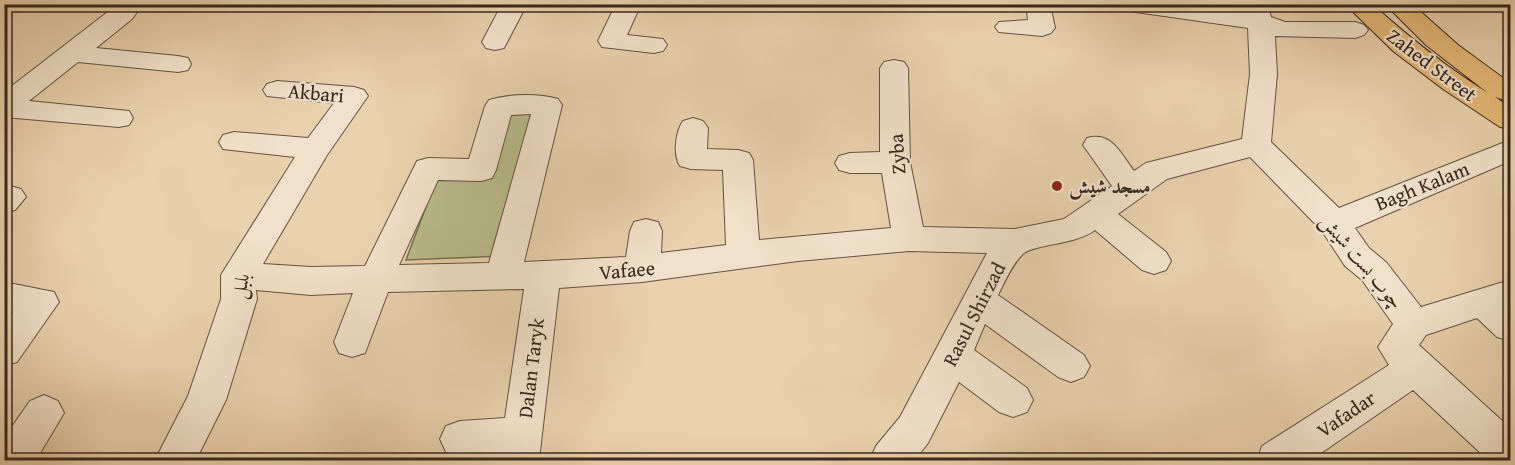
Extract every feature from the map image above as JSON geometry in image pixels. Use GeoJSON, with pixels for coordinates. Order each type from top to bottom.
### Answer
{"type":"FeatureCollection","features":[{"type":"Feature","properties":{"kind":"main road","name":"Zahed Street"},"geometry":{"type":"LineString","coordinates":[[1397,4],[1423,29],[1510,95]]}},
{"type":"Feature","properties":{"kind":"main road","name":"Zahed Street"},"geometry":{"type":"LineString","coordinates":[[1356,17],[1402,45],[1453,83],[1510,120]]}},
{"type":"Feature","properties":{"kind":"street"},"geometry":{"type":"LineString","coordinates":[[4,107],[123,14],[131,4]]}},
{"type":"Feature","properties":{"kind":"street"},"geometry":{"type":"LineString","coordinates":[[495,42],[515,4]]}},
{"type":"Feature","properties":{"kind":"street"},"geometry":{"type":"LineString","coordinates":[[628,4],[611,41],[654,45]]}},
{"type":"Feature","properties":{"kind":"street"},"geometry":{"type":"LineString","coordinates":[[1008,27],[1042,28],[1038,4]]}},
{"type":"Feature","properties":{"kind":"street"},"geometry":{"type":"LineString","coordinates":[[1129,4],[1258,13],[1282,30],[1356,17]]}},
{"type":"Feature","properties":{"kind":"street"},"geometry":{"type":"LineString","coordinates":[[1256,145],[1264,89],[1258,13]]}},
{"type":"Feature","properties":{"kind":"street"},"geometry":{"type":"LineString","coordinates":[[72,53],[178,64]]}},
{"type":"Feature","properties":{"kind":"street","name":"Zyba"},"geometry":{"type":"LineString","coordinates":[[894,68],[895,162],[909,239]]}},
{"type":"Feature","properties":{"kind":"street","name":"Akbari"},"geometry":{"type":"LineString","coordinates":[[277,90],[354,96]]}},
{"type":"Feature","properties":{"kind":"street","name":"بلبل"},"geometry":{"type":"LineString","coordinates":[[175,460],[206,400],[239,299],[238,275],[316,149],[354,96]]}},
{"type":"Feature","properties":{"kind":"street"},"geometry":{"type":"LineString","coordinates":[[351,342],[376,278],[429,169],[481,170],[500,106],[548,105],[503,276]]}},
{"type":"Feature","properties":{"kind":"street"},"geometry":{"type":"LineString","coordinates":[[4,107],[119,118]]}},
{"type":"Feature","properties":{"kind":"street"},"geometry":{"type":"LineString","coordinates":[[693,128],[691,159],[738,160],[742,256]]}},
{"type":"Feature","properties":{"kind":"street"},"geometry":{"type":"LineString","coordinates":[[234,142],[316,149]]}},
{"type":"Feature","properties":{"kind":"street"},"geometry":{"type":"LineString","coordinates":[[1098,145],[1131,189]]}},
{"type":"Feature","properties":{"kind":"street","name":"Rasul Shirzad"},"geometry":{"type":"LineString","coordinates":[[891,460],[914,430],[953,356],[978,300],[1005,251],[1015,241],[1073,229],[1158,171],[1256,145]]}},
{"type":"Feature","properties":{"kind":"street","name":"چوب بست شیش"},"geometry":{"type":"LineString","coordinates":[[1256,145],[1315,214],[1374,271],[1413,324],[1397,347],[1415,368],[1510,454]]}},
{"type":"Feature","properties":{"kind":"street","name":"Bagh Kalam"},"geometry":{"type":"LineString","coordinates":[[1315,214],[1510,150]]}},
{"type":"Feature","properties":{"kind":"street"},"geometry":{"type":"LineString","coordinates":[[850,163],[895,162]]}},
{"type":"Feature","properties":{"kind":"street"},"geometry":{"type":"LineString","coordinates":[[1096,213],[1154,261]]}},
{"type":"Feature","properties":{"kind":"street"},"geometry":{"type":"LineString","coordinates":[[642,269],[646,231]]}},
{"type":"Feature","properties":{"kind":"street","name":"Vafaee"},"geometry":{"type":"LineString","coordinates":[[238,275],[311,281],[543,276],[642,269],[798,248],[909,239],[1015,241]]}},
{"type":"Feature","properties":{"kind":"street","name":"Dalan Taryk"},"geometry":{"type":"LineString","coordinates":[[521,448],[543,276]]}},
{"type":"Feature","properties":{"kind":"street"},"geometry":{"type":"LineString","coordinates":[[4,296],[41,302],[4,351]]}},
{"type":"Feature","properties":{"kind":"street"},"geometry":{"type":"LineString","coordinates":[[1413,324],[1496,298],[1510,326]]}},
{"type":"Feature","properties":{"kind":"street"},"geometry":{"type":"LineString","coordinates":[[978,300],[1071,366]]}},
{"type":"Feature","properties":{"kind":"street"},"geometry":{"type":"LineString","coordinates":[[953,356],[1013,400]]}},
{"type":"Feature","properties":{"kind":"street","name":"Vafadar"},"geometry":{"type":"LineString","coordinates":[[1277,460],[1415,368]]}},
{"type":"Feature","properties":{"kind":"street"},"geometry":{"type":"LineString","coordinates":[[14,460],[44,413]]}},
{"type":"Feature","properties":{"kind":"street"},"geometry":{"type":"LineString","coordinates":[[460,439],[521,448]]}},
{"type":"Feature","properties":{"kind":"green space"},"geometry":{"type":"Polygon","coordinates":[[[513,108],[538,109],[503,256],[406,260],[438,175],[490,173],[513,108]]]}},
{"type":"Feature","properties":{"kind":"place","name":"مسجد شیش"},"geometry":{"type":"Point","coordinates":[1057,186]}}]}
